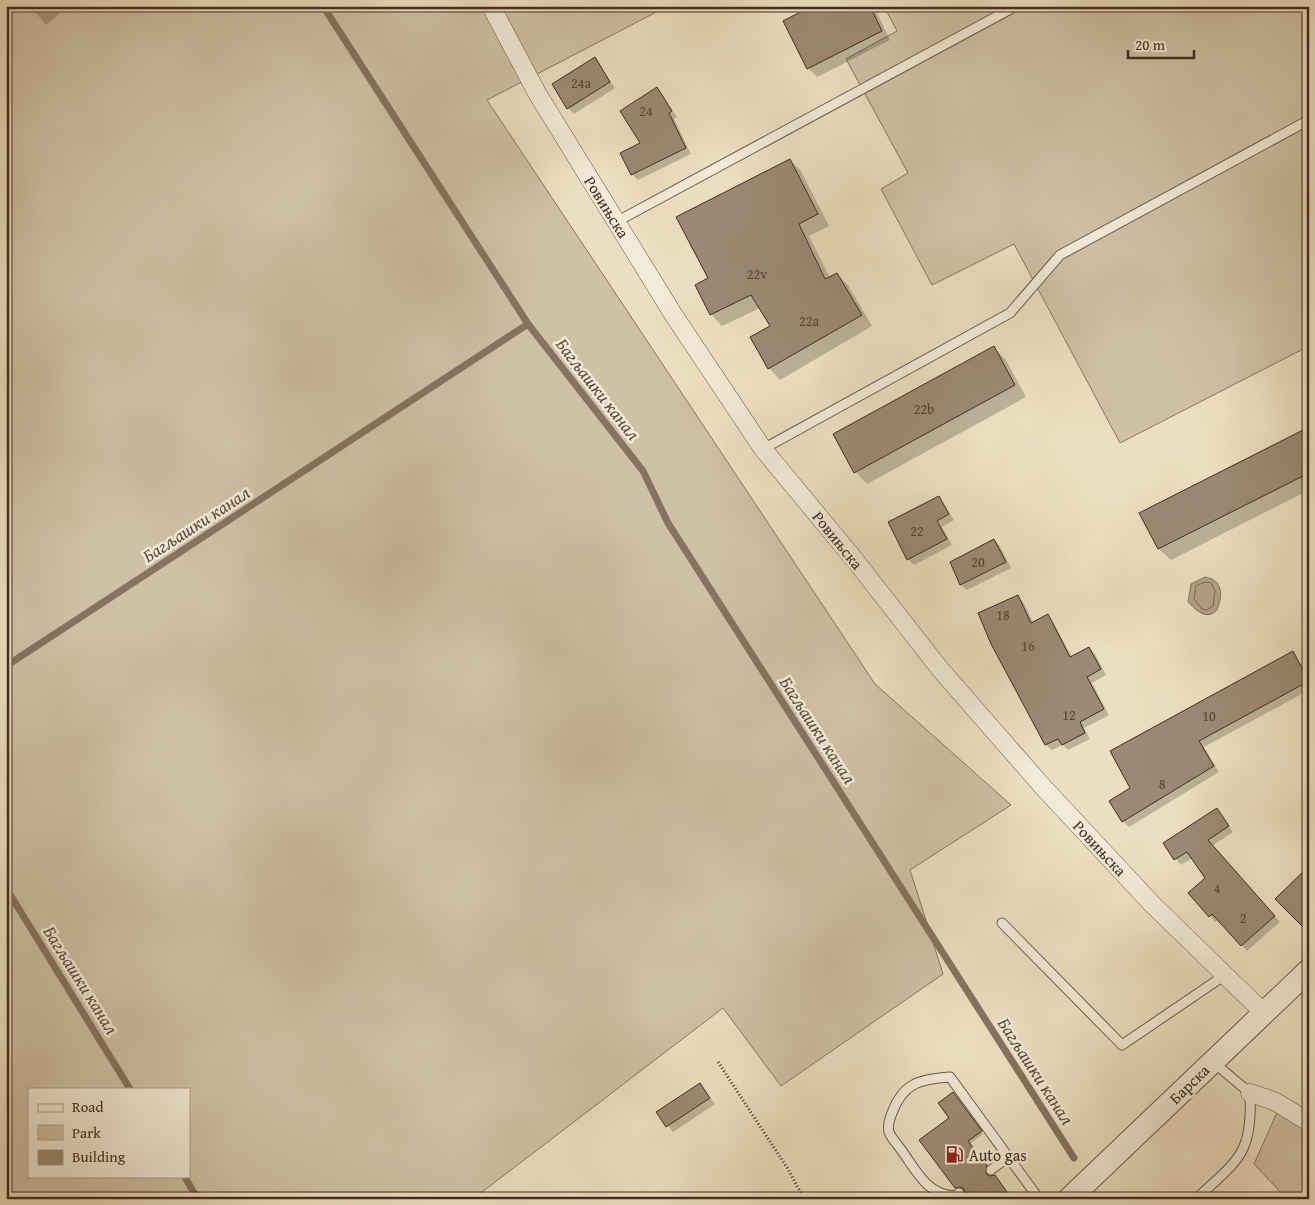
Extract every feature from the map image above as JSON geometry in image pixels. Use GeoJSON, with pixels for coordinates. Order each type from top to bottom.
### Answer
{"type":"FeatureCollection","features":[{"type":"Feature","properties":{"kind":"street","name":"Ровињска"},"geometry":{"type":"LineString","coordinates":[[491,6],[536,93],[673,314],[763,449],[854,559],[940,669],[1037,779],[1152,904],[1264,1012]]}},
{"type":"Feature","properties":{"kind":"street","name":"Барска"},"geometry":{"type":"LineString","coordinates":[[1069,1199],[1309,970]]}},
{"type":"Feature","properties":{"kind":"street"},"geometry":{"type":"LineString","coordinates":[[1250,1093],[1274,1101],[1309,1122]]}},
{"type":"Feature","properties":{"kind":"lane"},"geometry":{"type":"LineString","coordinates":[[616,222],[1016,6]]}},
{"type":"Feature","properties":{"kind":"lane"},"geometry":{"type":"LineString","coordinates":[[763,449],[1010,313],[1060,255],[1309,120]]}},
{"type":"Feature","properties":{"kind":"lane"},"geometry":{"type":"LineString","coordinates":[[1002,923],[1122,1045],[1225,975]]}},
{"type":"Feature","properties":{"kind":"lane"},"geometry":{"type":"LineString","coordinates":[[1196,1199],[1243,1152],[1250,1130],[1250,1093],[1213,1062]]}},
{"type":"Feature","properties":{"kind":"lane"},"geometry":{"type":"LineString","coordinates":[[959,1193],[956,1196],[940,1194],[925,1184],[889,1131],[889,1119],[902,1092],[917,1082],[950,1077],[1039,1199]]}},
{"type":"Feature","properties":{"kind":"lane"},"geometry":{"type":"LineString","coordinates":[[990,1170],[1008,1157]]}},
{"type":"Feature","properties":{"kind":"path"},"geometry":{"type":"LineString","coordinates":[[718,1062],[788,1169],[804,1199]]}},
{"type":"Feature","properties":{"kind":"green space"},"geometry":{"type":"Polygon","coordinates":[[[6,6],[668,6],[487,100],[875,684],[1011,805],[910,870],[943,974],[781,1086],[723,1008],[473,1199],[6,1199],[6,6]]]}},
{"type":"Feature","properties":{"kind":"green space"},"geometry":{"type":"Polygon","coordinates":[[[884,6],[1309,6],[1309,346],[1120,443],[1014,244],[932,285],[881,189],[908,173],[846,59],[897,31],[884,6]]]}},
{"type":"Feature","properties":{"kind":"green space"},"geometry":{"type":"Polygon","coordinates":[[[1279,1108],[1309,1125],[1309,1199],[1287,1199],[1254,1164],[1279,1108]]]}},
{"type":"Feature","properties":{"kind":"water"},"geometry":{"type":"Polygon","coordinates":[[[1205,577],[1215,581],[1221,594],[1217,610],[1209,615],[1201,613],[1188,602],[1191,584],[1205,577]]]}},
{"type":"Feature","properties":{"kind":"building"},"geometry":{"type":"Polygon","coordinates":[[[812,6],[870,6],[882,31],[807,69],[783,21],[812,6]]]}},
{"type":"Feature","properties":{"kind":"building"},"geometry":{"type":"Polygon","coordinates":[[[595,57],[610,82],[567,109],[552,84],[595,57]]]}},
{"type":"Feature","properties":{"kind":"building"},"geometry":{"type":"Polygon","coordinates":[[[657,87],[672,111],[669,113],[686,148],[631,175],[620,153],[640,143],[620,111],[657,87]]]}},
{"type":"Feature","properties":{"kind":"building"},"geometry":{"type":"Polygon","coordinates":[[[790,159],[818,214],[799,224],[825,279],[837,273],[862,315],[768,369],[750,337],[770,326],[751,295],[710,315],[695,285],[708,278],[676,217],[790,159]]]}},
{"type":"Feature","properties":{"kind":"building"},"geometry":{"type":"Polygon","coordinates":[[[994,346],[1015,385],[854,473],[833,434],[994,346]]]}},
{"type":"Feature","properties":{"kind":"building"},"geometry":{"type":"Polygon","coordinates":[[[1309,427],[1309,473],[1158,549],[1139,513],[1309,427]]]}},
{"type":"Feature","properties":{"kind":"building"},"geometry":{"type":"Polygon","coordinates":[[[939,496],[949,514],[937,521],[947,539],[907,560],[888,522],[939,496]]]}},
{"type":"Feature","properties":{"kind":"building"},"geometry":{"type":"Polygon","coordinates":[[[994,539],[1006,562],[960,585],[950,562],[994,539]]]}},
{"type":"Feature","properties":{"kind":"building"},"geometry":{"type":"Polygon","coordinates":[[[1018,595],[1031,623],[1048,614],[1070,657],[1089,647],[1101,669],[1087,677],[1104,709],[1080,722],[1085,733],[1062,745],[1058,739],[1045,745],[991,644],[978,613],[1018,595]]]}},
{"type":"Feature","properties":{"kind":"building"},"geometry":{"type":"Polygon","coordinates":[[[1293,651],[1309,681],[1199,741],[1214,766],[1122,822],[1109,801],[1130,788],[1110,751],[1293,651]]]}},
{"type":"Feature","properties":{"kind":"building"},"geometry":{"type":"Polygon","coordinates":[[[1217,808],[1229,826],[1208,840],[1275,916],[1241,946],[1212,914],[1209,917],[1188,893],[1205,878],[1187,852],[1174,860],[1163,843],[1217,808]]]}},
{"type":"Feature","properties":{"kind":"building"},"geometry":{"type":"Polygon","coordinates":[[[1309,866],[1309,933],[1275,899],[1309,866]]]}},
{"type":"Feature","properties":{"kind":"building"},"geometry":{"type":"Polygon","coordinates":[[[700,1083],[710,1098],[666,1127],[656,1112],[700,1083]]]}},
{"type":"Feature","properties":{"kind":"building","name":"Auto gas"},"geometry":{"type":"Polygon","coordinates":[[[953,1092],[982,1131],[968,1141],[987,1165],[986,1173],[989,1176],[995,1175],[1012,1199],[963,1199],[964,1189],[960,1187],[955,1188],[919,1140],[949,1118],[938,1103],[953,1092]]]}},
{"type":"Feature","properties":{"kind":"waterway","name":"Багљашки канал"},"geometry":{"type":"LineString","coordinates":[[323,6],[528,324],[643,471],[668,523],[1074,1158]]}},
{"type":"Feature","properties":{"kind":"waterway","name":"Багљашки канал"},"geometry":{"type":"LineString","coordinates":[[6,666],[528,324]]}},
{"type":"Feature","properties":{"kind":"waterway","name":"Багљашки канал"},"geometry":{"type":"LineString","coordinates":[[6,888],[129,1088]]}},
{"type":"Feature","properties":{"kind":"waterway","name":"Багљашки канал"},"geometry":{"type":"LineString","coordinates":[[185,1178],[198,1199]]}},
{"type":"Feature","properties":{"kind":"place","name":"Auto gas"},"geometry":{"type":"Point","coordinates":[955,1155]}}]}
